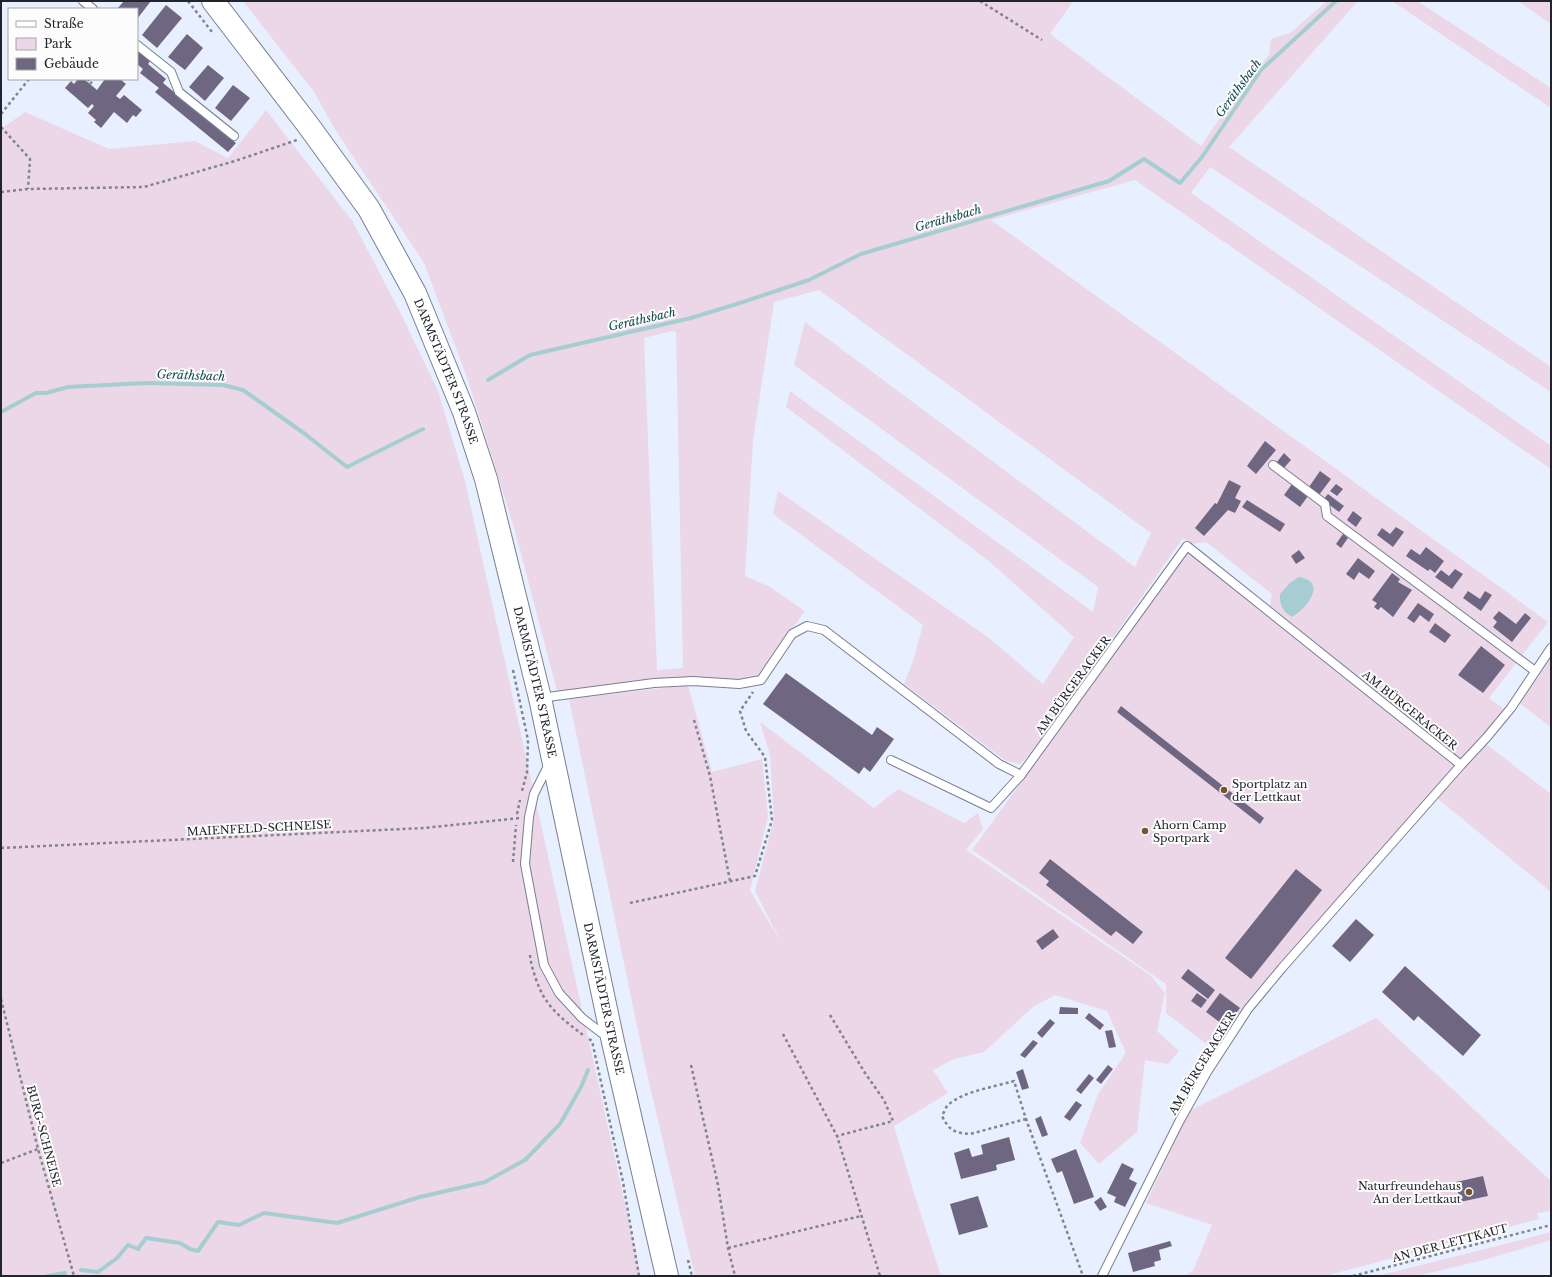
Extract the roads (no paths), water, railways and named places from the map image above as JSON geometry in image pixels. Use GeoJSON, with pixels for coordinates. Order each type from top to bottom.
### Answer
{"type":"FeatureCollection","features":[{"type":"Feature","properties":{"kind":"main road","name":"DARMSTÄDTER STRASSE"},"geometry":{"type":"LineString","coordinates":[[213,1],[303,133],[369,209],[415,293],[464,412],[486,479],[540,698],[613,1042],[667,1276]]}},
{"type":"Feature","properties":{"kind":"lane"},"geometry":{"type":"LineString","coordinates":[[83,1],[92,8]]}},
{"type":"Feature","properties":{"kind":"lane"},"geometry":{"type":"LineString","coordinates":[[138,46],[170,72],[179,92],[234,136]]}},
{"type":"Feature","properties":{"kind":"lane"},"geometry":{"type":"LineString","coordinates":[[1273,465],[1325,504],[1327,516],[1536,671]]}},
{"type":"Feature","properties":{"kind":"lane","name":"AM BÜRGERACKER"},"geometry":{"type":"LineString","coordinates":[[1021,774],[1187,546],[1461,765],[1248,1009],[1207,1072],[1179,1122],[1102,1276]]}},
{"type":"Feature","properties":{"kind":"lane"},"geometry":{"type":"LineString","coordinates":[[540,698],[654,683],[692,681],[739,684],[761,680],[792,634],[806,626],[824,630],[999,764],[1021,774],[991,808],[891,760]]}},
{"type":"Feature","properties":{"kind":"lane"},"geometry":{"type":"LineString","coordinates":[[1461,765],[1511,708],[1551,648]]}},
{"type":"Feature","properties":{"kind":"lane"},"geometry":{"type":"LineString","coordinates":[[552,758],[534,794],[529,817],[525,864],[544,964],[559,993],[582,1018],[613,1042]]}},
{"type":"Feature","properties":{"kind":"waterway","name":"Geräthsbach"},"geometry":{"type":"LineString","coordinates":[[488,380],[530,355],[691,318],[743,302],[809,280],[861,254],[1109,181],[1144,159],[1180,183],[1202,157],[1261,70],[1336,1]]}},
{"type":"Feature","properties":{"kind":"waterway","name":"Geräthsbach"},"geometry":{"type":"LineString","coordinates":[[1,412],[36,393],[46,393],[68,387],[146,383],[223,385],[243,390],[305,434],[347,467],[423,429]]}},
{"type":"Feature","properties":{"kind":"waterway"},"geometry":{"type":"LineString","coordinates":[[81,1270],[98,1272],[117,1258],[128,1245],[138,1249],[146,1238],[180,1243],[190,1249],[198,1251],[218,1222],[239,1225],[264,1213],[337,1223],[420,1197],[485,1182],[525,1160],[560,1124],[581,1087],[588,1070]]}},
{"type":"Feature","properties":{"kind":"waterway"},"geometry":{"type":"LineString","coordinates":[[48,1276],[65,1273]]}},
{"type":"Feature","properties":{"kind":"place","name":"Sportplatz an der Lettkaut"},"geometry":{"type":"Point","coordinates":[1224,790]}},
{"type":"Feature","properties":{"kind":"place","name":"Ahorn Camp Sportpark"},"geometry":{"type":"Point","coordinates":[1145,831]}},
{"type":"Feature","properties":{"kind":"place","name":"Naturfreundehaus An der Lettkaut"},"geometry":{"type":"Point","coordinates":[1469,1192]}}]}
